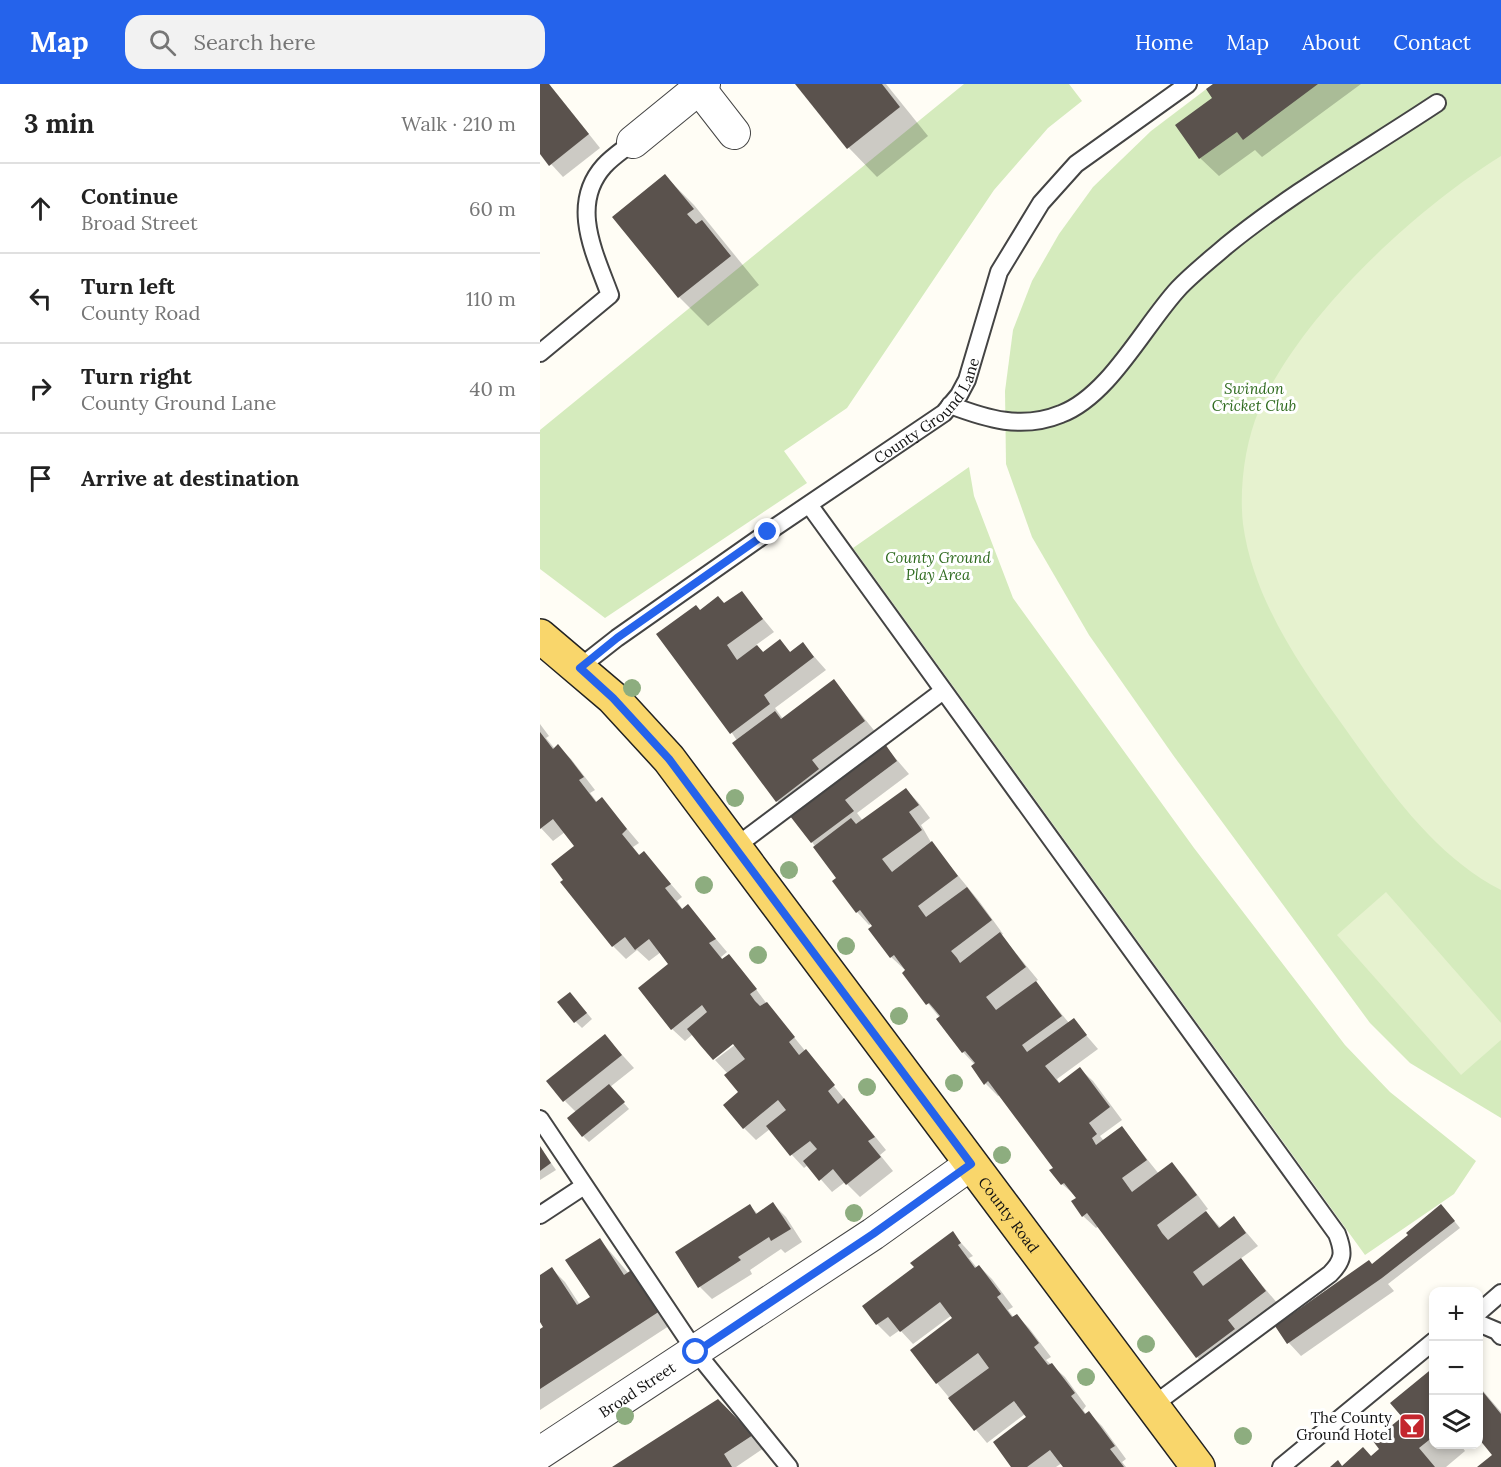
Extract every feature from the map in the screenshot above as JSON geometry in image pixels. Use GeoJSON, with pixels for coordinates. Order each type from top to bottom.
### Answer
{"type":"FeatureCollection","features":[{"type":"Feature","properties":{"kind":"main road","name":"County Road"},"geometry":{"type":"LineString","coordinates":[[540,636],[613,698],[669,759],[1198,1467]]}},
{"type":"Feature","properties":{"kind":"street"},"geometry":{"type":"LineString","coordinates":[[633,142],[701,86],[734,133]]}},
{"type":"Feature","properties":{"kind":"street","name":"Broad Street"},"geometry":{"type":"LineString","coordinates":[[540,1453],[873,1234],[971,1164]]}},
{"type":"Feature","properties":{"kind":"lane","name":"County Ground Lane"},"geometry":{"type":"LineString","coordinates":[[580,668],[636,625],[944,413],[967,380],[999,272],[1041,203],[1076,164],[1188,84]]}},
{"type":"Feature","properties":{"kind":"lane"},"geometry":{"type":"LineString","coordinates":[[951,405],[1000,421],[1035,421],[1062,414],[1104,382],[1178,289],[1226,246],[1298,194],[1437,103]]}},
{"type":"Feature","properties":{"kind":"lane"},"geometry":{"type":"LineString","coordinates":[[540,353],[610,295],[590,243],[585,213],[589,192],[603,167],[633,142]]}},
{"type":"Feature","properties":{"kind":"lane"},"geometry":{"type":"LineString","coordinates":[[810,506],[1337,1234],[1342,1246],[1343,1254],[1340,1263],[1330,1274],[1152,1406]]}},
{"type":"Feature","properties":{"kind":"lane"},"geometry":{"type":"LineString","coordinates":[[735,847],[944,691]]}},
{"type":"Feature","properties":{"kind":"lane"},"geometry":{"type":"LineString","coordinates":[[540,1119],[696,1352],[789,1467]]}},
{"type":"Feature","properties":{"kind":"lane"},"geometry":{"type":"LineString","coordinates":[[540,1215],[584,1186]]}},
{"type":"Feature","properties":{"kind":"lane"},"geometry":{"type":"LineString","coordinates":[[1483,1309],[1501,1293]]}},
{"type":"Feature","properties":{"kind":"lane"},"geometry":{"type":"LineString","coordinates":[[1483,1325],[1497,1331],[1501,1336]]}},
{"type":"Feature","properties":{"kind":"lane"},"geometry":{"type":"LineString","coordinates":[[1281,1467],[1429,1345]]}},
{"type":"Feature","properties":{"kind":"green space"},"geometry":{"type":"Polygon","coordinates":[[[964,84],[1069,84],[1082,101],[1048,128],[994,190],[847,408],[784,451],[807,483],[605,618],[540,569],[540,430],[964,84]]]}},
{"type":"Feature","properties":{"kind":"green space","name":"Swindon Cricket Club"},"geometry":{"type":"Polygon","coordinates":[[[1213,84],[1501,84],[1501,1118],[1410,1063],[1370,1023],[1173,755],[1089,635],[1032,537],[1006,464],[1005,391],[1013,330],[1032,281],[1059,234],[1093,187],[1151,131],[1213,84]]]}},
{"type":"Feature","properties":{"kind":"green space"},"geometry":{"type":"Polygon","coordinates":[[[1501,156],[1501,890],[1454,858],[1413,818],[1377,773],[1311,681],[1281,632],[1257,579],[1248,552],[1243,524],[1242,496],[1244,466],[1254,423],[1278,374],[1302,338],[1331,302],[1397,235],[1432,205],[1501,156]]]}},
{"type":"Feature","properties":{"kind":"green space","name":"County Ground Play Area"},"geometry":{"type":"Polygon","coordinates":[[[969,467],[974,496],[1013,598],[1194,848],[1345,1045],[1390,1092],[1476,1161],[1454,1194],[1365,1255],[853,548],[969,467]]]}},
{"type":"Feature","properties":{"kind":"green space"},"geometry":{"type":"Polygon","coordinates":[[[1386,892],[1501,1023],[1501,1040],[1461,1075],[1337,935],[1386,892]]]}},
{"type":"Feature","properties":{"kind":"building"},"geometry":{"type":"Polygon","coordinates":[[[540,84],[549,84],[589,134],[549,166],[540,154],[540,84]]]}},
{"type":"Feature","properties":{"kind":"building"},"geometry":{"type":"Polygon","coordinates":[[[795,84],[882,84],[900,107],[847,149],[795,84]]]}},
{"type":"Feature","properties":{"kind":"building"},"geometry":{"type":"Polygon","coordinates":[[[1213,84],[1318,84],[1243,140],[1237,132],[1199,159],[1175,125],[1212,98],[1206,89],[1213,84]]]}},
{"type":"Feature","properties":{"kind":"building"},"geometry":{"type":"Polygon","coordinates":[[[665,174],[694,209],[687,214],[696,224],[702,220],[731,256],[678,298],[612,217],[665,174]]]}},
{"type":"Feature","properties":{"kind":"building"},"geometry":{"type":"Polygon","coordinates":[[[742,591],[763,619],[727,645],[737,660],[757,645],[763,652],[780,639],[790,652],[803,642],[814,657],[764,695],[770,704],[730,734],[656,634],[696,605],[700,610],[718,596],[724,603],[742,591]]]}},
{"type":"Feature","properties":{"kind":"building"},"geometry":{"type":"Polygon","coordinates":[[[834,679],[865,721],[812,760],[819,769],[776,802],[732,743],[775,711],[781,719],[834,679]]]}},
{"type":"Feature","properties":{"kind":"building"},"geometry":{"type":"Polygon","coordinates":[[[540,732],[553,749],[558,744],[571,760],[584,777],[579,780],[596,802],[602,797],[627,829],[622,834],[639,855],[644,851],[671,884],[665,888],[682,909],[688,904],[716,939],[709,943],[722,959],[729,954],[757,989],[750,994],[755,1001],[760,1006],[767,1002],[795,1037],[789,1042],[799,1055],[806,1049],[835,1085],[828,1091],[838,1104],[844,1098],[875,1137],[868,1141],[881,1157],[846,1185],[833,1169],[819,1181],[803,1161],[817,1149],[810,1141],[790,1156],[766,1126],[786,1110],[778,1100],[743,1129],[723,1105],[738,1092],[724,1075],[745,1059],[733,1044],[713,1060],[687,1029],[707,1012],[702,1005],[671,1030],[638,988],[668,964],[649,939],[635,950],[625,937],[612,947],[560,882],[563,880],[551,864],[574,846],[553,819],[540,829],[540,732]]]}},
{"type":"Feature","properties":{"kind":"building"},"geometry":{"type":"Polygon","coordinates":[[[885,744],[897,761],[845,800],[854,811],[811,843],[790,816],[885,744]]]}},
{"type":"Feature","properties":{"kind":"building"},"geometry":{"type":"Polygon","coordinates":[[[906,788],[919,805],[909,812],[922,830],[882,859],[892,872],[932,841],[958,876],[918,906],[926,917],[967,887],[992,920],[951,951],[960,963],[1000,932],[1026,967],[986,997],[996,1010],[1036,981],[1062,1016],[1022,1045],[1027,1052],[1074,1018],[1087,1035],[1045,1066],[1059,1083],[1080,1067],[1110,1107],[1089,1123],[1097,1134],[1092,1138],[1096,1145],[1122,1126],[1147,1160],[1122,1178],[1132,1192],[1172,1162],[1197,1195],[1157,1225],[1162,1233],[1168,1240],[1206,1211],[1219,1228],[1234,1216],[1246,1233],[1193,1272],[1203,1286],[1241,1258],[1266,1291],[1228,1320],[1235,1329],[1196,1358],[1087,1213],[1082,1217],[1071,1201],[1076,1198],[1049,1170],[1053,1168],[988,1081],[984,1085],[971,1066],[975,1063],[965,1051],[962,1053],[936,1019],[940,1016],[929,1003],[926,1005],[902,973],[905,970],[894,955],[890,958],[868,929],[872,926],[860,910],[856,913],[832,881],[836,878],[813,847],[851,818],[856,824],[906,788]]]}},
{"type":"Feature","properties":{"kind":"building"},"geometry":{"type":"Polygon","coordinates":[[[570,992],[587,1013],[574,1023],[557,1002],[570,992]]]}},
{"type":"Feature","properties":{"kind":"building"},"geometry":{"type":"Polygon","coordinates":[[[605,1034],[622,1055],[563,1102],[546,1081],[605,1034]]]}},
{"type":"Feature","properties":{"kind":"building"},"geometry":{"type":"Polygon","coordinates":[[[609,1084],[625,1102],[582,1137],[567,1118],[609,1084]]]}},
{"type":"Feature","properties":{"kind":"building"},"geometry":{"type":"Polygon","coordinates":[[[540,1146],[551,1163],[540,1171],[540,1146]]]}},
{"type":"Feature","properties":{"kind":"building"},"geometry":{"type":"Polygon","coordinates":[[[773,1202],[791,1229],[771,1241],[769,1237],[738,1257],[741,1260],[698,1288],[675,1252],[750,1204],[756,1214],[773,1202]]]}},
{"type":"Feature","properties":{"kind":"building"},"geometry":{"type":"Polygon","coordinates":[[[1441,1204],[1455,1221],[1382,1278],[1287,1344],[1275,1326],[1369,1260],[1372,1264],[1441,1204]]]}},
{"type":"Feature","properties":{"kind":"building"},"geometry":{"type":"Polygon","coordinates":[[[953,1231],[961,1243],[958,1245],[975,1268],[979,1265],[1001,1294],[997,1297],[1012,1317],[1017,1314],[1039,1343],[1034,1347],[1048,1365],[1052,1363],[1075,1393],[1071,1396],[1085,1414],[1089,1411],[1115,1446],[1110,1449],[1124,1467],[1063,1467],[1050,1450],[1027,1467],[1011,1467],[993,1442],[1026,1417],[1014,1401],[974,1431],[948,1398],[989,1368],[978,1353],[936,1384],[910,1350],[952,1318],[940,1302],[900,1332],[888,1317],[876,1325],[862,1306],[914,1267],[910,1263],[953,1231]]]}},
{"type":"Feature","properties":{"kind":"building"},"geometry":{"type":"Polygon","coordinates":[[[600,1238],[624,1275],[633,1269],[660,1311],[540,1389],[540,1329],[543,1327],[540,1322],[540,1275],[552,1267],[577,1305],[582,1302],[590,1297],[565,1260],[600,1238]]]}},
{"type":"Feature","properties":{"kind":"building","name":"The County Ground Hotel"},"geometry":{"type":"Polygon","coordinates":[[[1429,1371],[1429,1440],[1419,1448],[1435,1467],[1330,1467],[1338,1460],[1342,1466],[1363,1447],[1371,1456],[1379,1449],[1373,1441],[1402,1417],[1390,1403],[1429,1371]]]}},
{"type":"Feature","properties":{"kind":"building"},"geometry":{"type":"Polygon","coordinates":[[[1483,1392],[1501,1414],[1501,1467],[1477,1467],[1492,1455],[1483,1444],[1483,1392]]]}},
{"type":"Feature","properties":{"kind":"building"},"geometry":{"type":"Polygon","coordinates":[[[718,1399],[753,1435],[724,1454],[732,1467],[612,1467],[718,1399]]]}},
{"type":"Feature","properties":{"kind":"place","name":"The County Ground Hotel"},"geometry":{"type":"Point","coordinates":[1412,1426]}},
{"type":"Feature","properties":{"kind":"route"},"geometry":{"type":"LineString","coordinates":[[696,1352],[873,1234],[971,1164],[858,1009],[669,759],[613,698],[580,668],[617,638],[768,532]]}}]}
